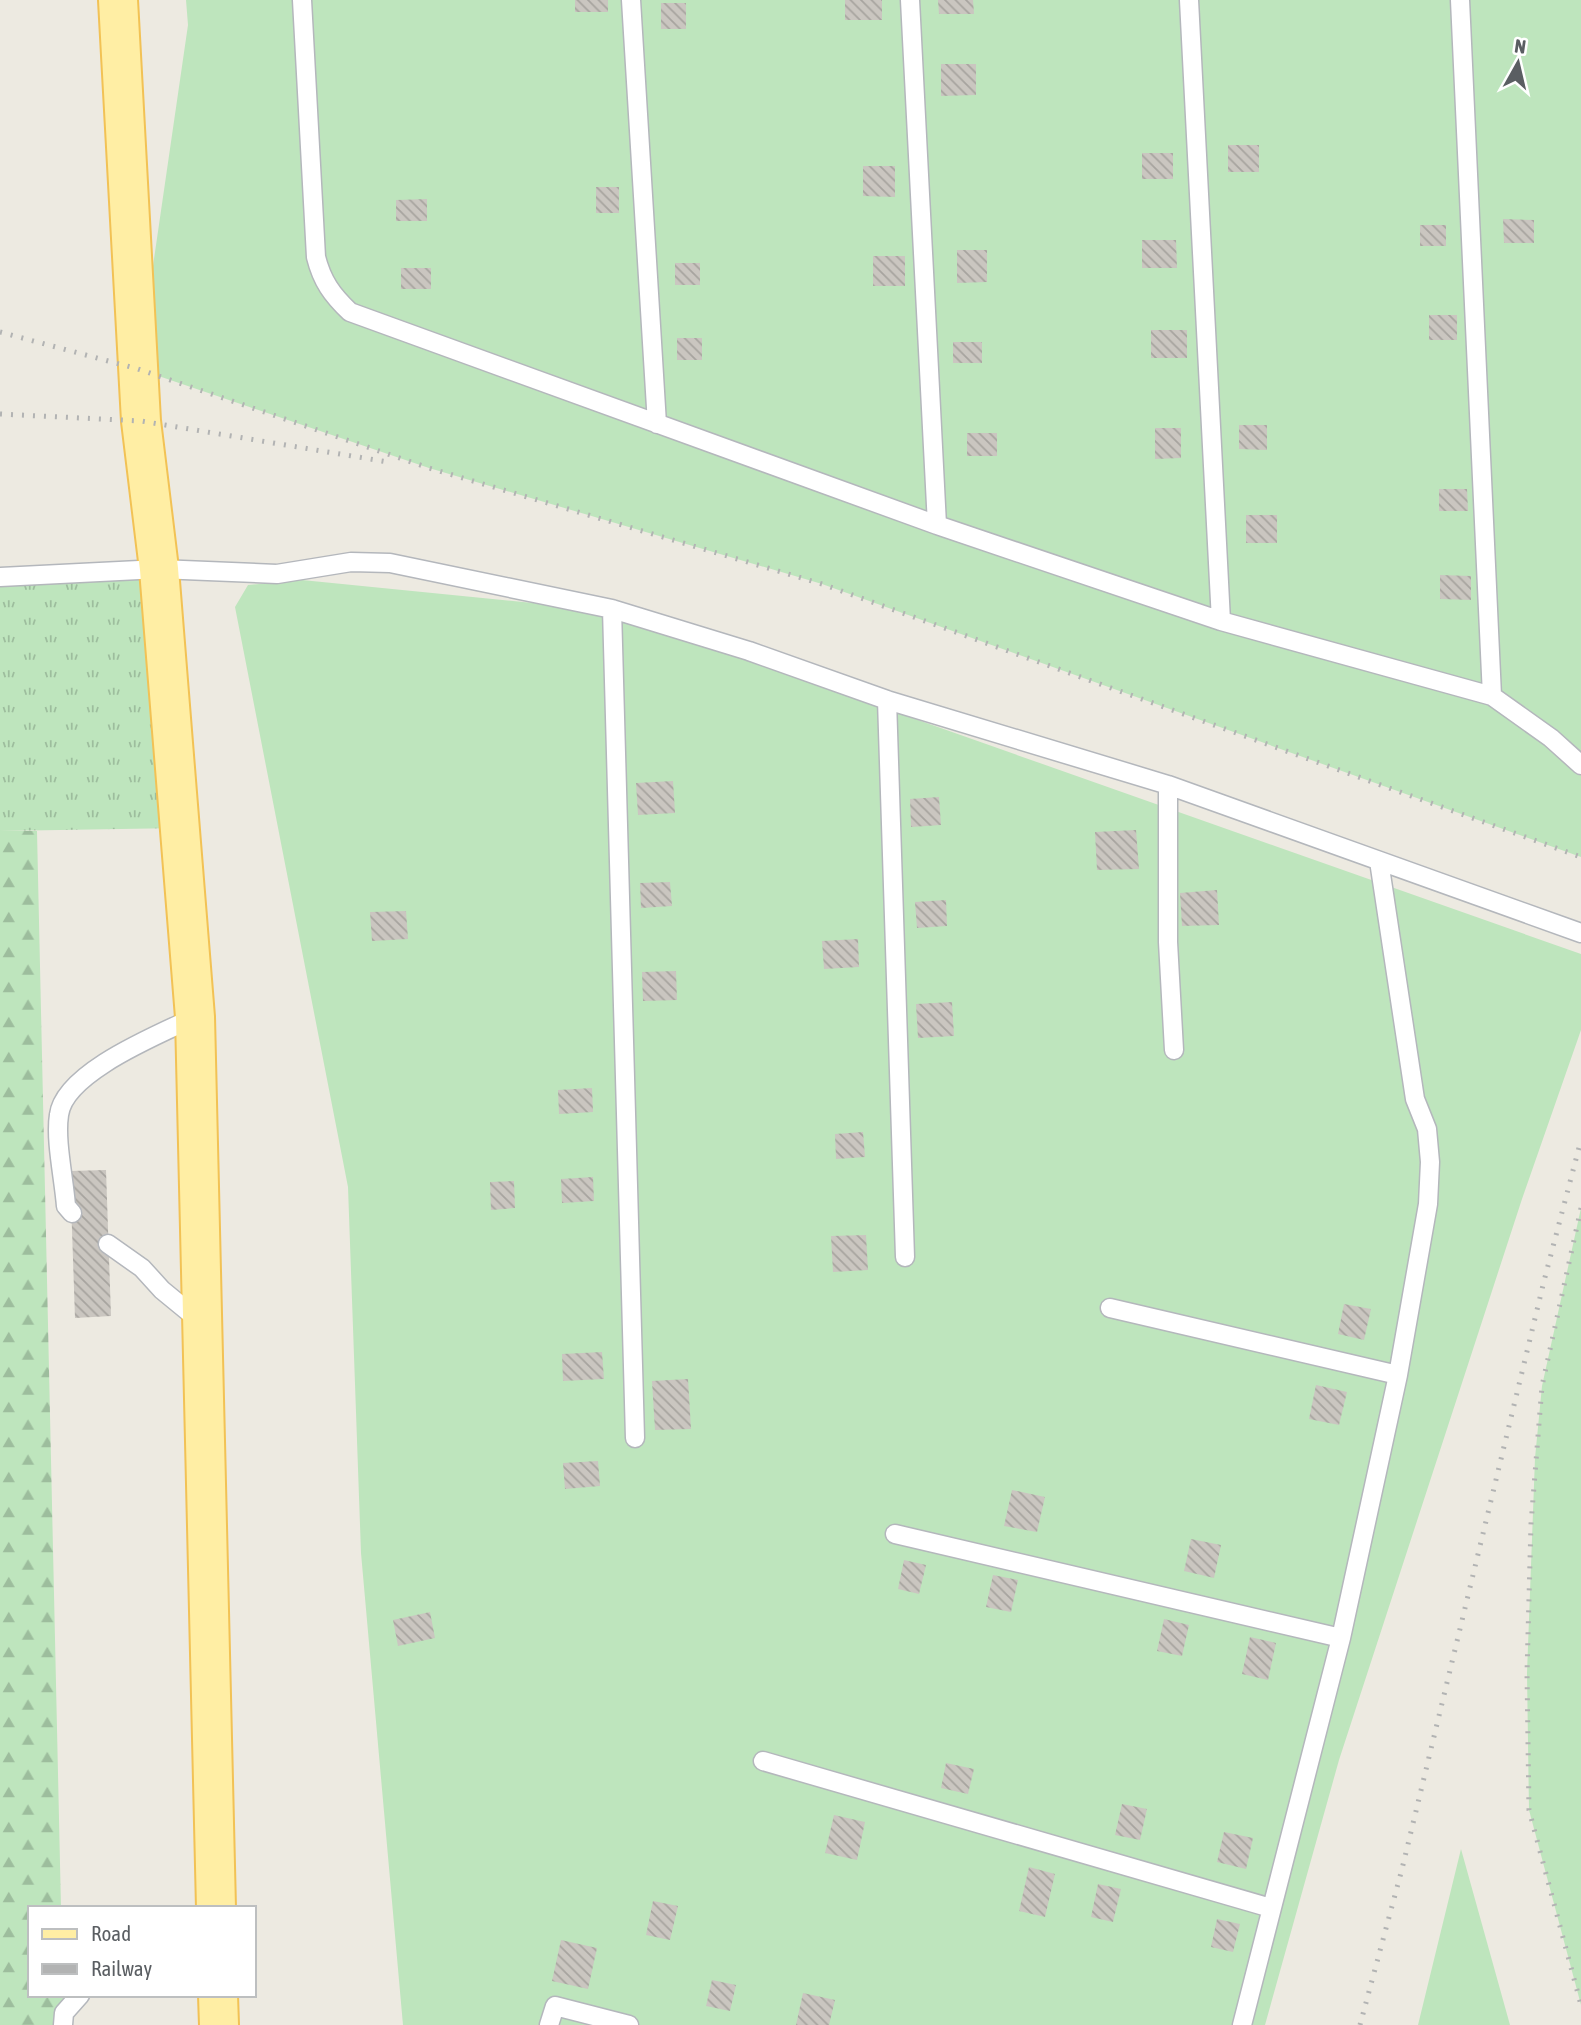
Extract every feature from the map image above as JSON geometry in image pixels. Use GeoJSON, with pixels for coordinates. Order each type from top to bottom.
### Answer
{"type":"FeatureCollection","features":[{"type":"Feature","properties":{"kind":"main road"},"geometry":{"type":"LineString","coordinates":[[118,0],[140,408],[159,569],[195,1017],[216,1906]]}},
{"type":"Feature","properties":{"kind":"main road"},"geometry":{"type":"LineString","coordinates":[[218,1997],[219,2025]]}},
{"type":"Feature","properties":{"kind":"lane"},"geometry":{"type":"LineString","coordinates":[[302,0],[316,257],[321,275],[332,296],[350,312],[937,525],[1221,621],[1492,696],[1551,738],[1581,765]]}},
{"type":"Feature","properties":{"kind":"lane"},"geometry":{"type":"LineString","coordinates":[[631,0],[657,424]]}},
{"type":"Feature","properties":{"kind":"lane"},"geometry":{"type":"LineString","coordinates":[[910,0],[937,525]]}},
{"type":"Feature","properties":{"kind":"lane"},"geometry":{"type":"LineString","coordinates":[[1189,0],[1221,621]]}},
{"type":"Feature","properties":{"kind":"lane"},"geometry":{"type":"LineString","coordinates":[[1460,0],[1492,696]]}},
{"type":"Feature","properties":{"kind":"lane"},"geometry":{"type":"LineString","coordinates":[[0,577],[159,569],[276,574],[351,562],[390,563],[612,608],[749,651],[887,700],[1168,785],[1581,933]]}},
{"type":"Feature","properties":{"kind":"lane"},"geometry":{"type":"LineString","coordinates":[[612,608],[635,1438]]}},
{"type":"Feature","properties":{"kind":"lane"},"geometry":{"type":"LineString","coordinates":[[887,700],[905,1257]]}},
{"type":"Feature","properties":{"kind":"lane"},"geometry":{"type":"LineString","coordinates":[[1168,785],[1168,942],[1174,1050]]}},
{"type":"Feature","properties":{"kind":"lane"},"geometry":{"type":"LineString","coordinates":[[1242,2025],[1341,1638],[1398,1375],[1428,1204],[1430,1161],[1427,1129],[1415,1099],[1379,861]]}},
{"type":"Feature","properties":{"kind":"lane"},"geometry":{"type":"LineString","coordinates":[[72,1213],[66,1206],[58,1115],[63,1100],[85,1078],[115,1057],[195,1017]]}},
{"type":"Feature","properties":{"kind":"lane"},"geometry":{"type":"LineString","coordinates":[[108,1244],[142,1268],[162,1290],[203,1323]]}},
{"type":"Feature","properties":{"kind":"lane"},"geometry":{"type":"LineString","coordinates":[[1110,1308],[1398,1375]]}},
{"type":"Feature","properties":{"kind":"lane"},"geometry":{"type":"LineString","coordinates":[[895,1534],[1341,1638]]}},
{"type":"Feature","properties":{"kind":"lane"},"geometry":{"type":"LineString","coordinates":[[763,1761],[1271,1908]]}},
{"type":"Feature","properties":{"kind":"lane"},"geometry":{"type":"LineString","coordinates":[[64,2025],[64,2013],[78,1997]]}},
{"type":"Feature","properties":{"kind":"lane"},"geometry":{"type":"LineString","coordinates":[[549,2025],[555,2006],[629,2025]]}},
{"type":"Feature","properties":{"kind":"green space"},"geometry":{"type":"Polygon","coordinates":[[[186,0],[1581,0],[1581,857],[822,584],[429,468],[138,369],[188,25],[186,0]]]}},
{"type":"Feature","properties":{"kind":"green space"},"geometry":{"type":"Polygon","coordinates":[[[159,569],[181,828],[0,831],[0,577],[159,569]]]}},
{"type":"Feature","properties":{"kind":"green space"},"geometry":{"type":"Polygon","coordinates":[[[302,580],[563,606],[694,641],[1581,954],[1581,1030],[1522,1199],[1339,1760],[1265,2025],[403,2025],[361,1553],[348,1187],[235,607],[248,585],[302,580]]]}},
{"type":"Feature","properties":{"kind":"green space"},"geometry":{"type":"Polygon","coordinates":[[[0,831],[37,831],[61,1906],[28,1906],[28,1997],[63,1997],[63,2025],[0,2025],[0,831]]]}},
{"type":"Feature","properties":{"kind":"green space"},"geometry":{"type":"Polygon","coordinates":[[[1581,1208],[1581,2005],[1529,1810],[1527,1673],[1535,1458],[1542,1386],[1581,1208]]]}},
{"type":"Feature","properties":{"kind":"green space"},"geometry":{"type":"Polygon","coordinates":[[[1461,1849],[1510,2025],[1418,2025],[1461,1849]]]}},
{"type":"Feature","properties":{"kind":"building"},"geometry":{"type":"Polygon","coordinates":[[[575,0],[608,0],[608,12],[575,12],[575,0]]]}},
{"type":"Feature","properties":{"kind":"building"},"geometry":{"type":"Polygon","coordinates":[[[845,0],[882,0],[882,20],[845,20],[845,0]]]}},
{"type":"Feature","properties":{"kind":"building"},"geometry":{"type":"Polygon","coordinates":[[[938,0],[973,0],[974,14],[939,14],[938,0]]]}},
{"type":"Feature","properties":{"kind":"building"},"geometry":{"type":"Polygon","coordinates":[[[661,3],[686,3],[686,29],[661,29],[661,3]]]}},
{"type":"Feature","properties":{"kind":"building"},"geometry":{"type":"Polygon","coordinates":[[[941,64],[976,64],[976,95],[941,96],[941,64]]]}},
{"type":"Feature","properties":{"kind":"building"},"geometry":{"type":"Polygon","coordinates":[[[1228,145],[1259,145],[1259,172],[1228,172],[1228,145]]]}},
{"type":"Feature","properties":{"kind":"building"},"geometry":{"type":"Polygon","coordinates":[[[1142,153],[1173,153],[1173,179],[1142,179],[1142,153]]]}},
{"type":"Feature","properties":{"kind":"building"},"geometry":{"type":"Polygon","coordinates":[[[863,166],[895,166],[895,197],[863,196],[863,166]]]}},
{"type":"Feature","properties":{"kind":"building"},"geometry":{"type":"Polygon","coordinates":[[[596,187],[619,187],[619,213],[596,213],[596,187]]]}},
{"type":"Feature","properties":{"kind":"building"},"geometry":{"type":"Polygon","coordinates":[[[427,199],[427,221],[396,221],[396,200],[427,199]]]}},
{"type":"Feature","properties":{"kind":"building"},"geometry":{"type":"Polygon","coordinates":[[[1503,219],[1534,220],[1534,243],[1504,243],[1503,219]]]}},
{"type":"Feature","properties":{"kind":"building"},"geometry":{"type":"Polygon","coordinates":[[[1420,225],[1446,225],[1446,246],[1420,246],[1420,225]]]}},
{"type":"Feature","properties":{"kind":"building"},"geometry":{"type":"Polygon","coordinates":[[[1142,240],[1176,240],[1177,268],[1142,268],[1142,240]]]}},
{"type":"Feature","properties":{"kind":"building"},"geometry":{"type":"Polygon","coordinates":[[[957,250],[987,250],[987,282],[957,283],[957,250]]]}},
{"type":"Feature","properties":{"kind":"building"},"geometry":{"type":"Polygon","coordinates":[[[873,256],[905,256],[905,286],[873,286],[873,256]]]}},
{"type":"Feature","properties":{"kind":"building"},"geometry":{"type":"Polygon","coordinates":[[[675,263],[700,263],[700,285],[675,285],[675,263]]]}},
{"type":"Feature","properties":{"kind":"building"},"geometry":{"type":"Polygon","coordinates":[[[401,268],[431,268],[431,289],[401,289],[401,268]]]}},
{"type":"Feature","properties":{"kind":"building"},"geometry":{"type":"Polygon","coordinates":[[[1429,315],[1457,315],[1457,340],[1429,340],[1429,315]]]}},
{"type":"Feature","properties":{"kind":"building"},"geometry":{"type":"Polygon","coordinates":[[[1151,330],[1187,330],[1187,358],[1151,358],[1151,330]]]}},
{"type":"Feature","properties":{"kind":"building"},"geometry":{"type":"Polygon","coordinates":[[[677,338],[702,338],[702,360],[677,360],[677,338]]]}},
{"type":"Feature","properties":{"kind":"building"},"geometry":{"type":"Polygon","coordinates":[[[953,342],[982,342],[982,363],[953,363],[953,342]]]}},
{"type":"Feature","properties":{"kind":"building"},"geometry":{"type":"Polygon","coordinates":[[[1239,425],[1267,425],[1267,450],[1239,449],[1239,425]]]}},
{"type":"Feature","properties":{"kind":"building"},"geometry":{"type":"Polygon","coordinates":[[[1155,428],[1181,428],[1181,458],[1155,459],[1155,428]]]}},
{"type":"Feature","properties":{"kind":"building"},"geometry":{"type":"Polygon","coordinates":[[[967,433],[997,433],[997,456],[967,456],[967,433]]]}},
{"type":"Feature","properties":{"kind":"building"},"geometry":{"type":"Polygon","coordinates":[[[1439,489],[1467,489],[1468,511],[1439,511],[1439,489]]]}},
{"type":"Feature","properties":{"kind":"building"},"geometry":{"type":"Polygon","coordinates":[[[1246,515],[1277,515],[1277,543],[1246,543],[1246,515]]]}},
{"type":"Feature","properties":{"kind":"building"},"geometry":{"type":"Polygon","coordinates":[[[1440,575],[1471,576],[1471,600],[1440,599],[1440,575]]]}},
{"type":"Feature","properties":{"kind":"building"},"geometry":{"type":"Polygon","coordinates":[[[673,781],[675,813],[638,815],[636,783],[673,781]]]}},
{"type":"Feature","properties":{"kind":"building"},"geometry":{"type":"Polygon","coordinates":[[[939,797],[941,825],[911,827],[910,799],[939,797]]]}},
{"type":"Feature","properties":{"kind":"building"},"geometry":{"type":"Polygon","coordinates":[[[1136,830],[1139,869],[1097,870],[1095,832],[1136,830]]]}},
{"type":"Feature","properties":{"kind":"building"},"geometry":{"type":"Polygon","coordinates":[[[670,882],[672,906],[641,908],[640,883],[670,882]]]}},
{"type":"Feature","properties":{"kind":"building"},"geometry":{"type":"Polygon","coordinates":[[[1217,890],[1219,925],[1182,926],[1180,893],[1217,890]]]}},
{"type":"Feature","properties":{"kind":"building"},"geometry":{"type":"Polygon","coordinates":[[[946,900],[947,926],[917,928],[915,902],[946,900]]]}},
{"type":"Feature","properties":{"kind":"building"},"geometry":{"type":"Polygon","coordinates":[[[406,911],[408,939],[372,941],[370,912],[406,911]]]}},
{"type":"Feature","properties":{"kind":"building"},"geometry":{"type":"Polygon","coordinates":[[[858,939],[859,967],[824,969],[822,941],[858,939]]]}},
{"type":"Feature","properties":{"kind":"building"},"geometry":{"type":"Polygon","coordinates":[[[676,971],[677,1000],[643,1001],[642,972],[676,971]]]}},
{"type":"Feature","properties":{"kind":"building"},"geometry":{"type":"Polygon","coordinates":[[[952,1002],[954,1036],[918,1038],[916,1004],[952,1002]]]}},
{"type":"Feature","properties":{"kind":"building"},"geometry":{"type":"Polygon","coordinates":[[[592,1088],[593,1112],[559,1114],[558,1090],[592,1088]]]}},
{"type":"Feature","properties":{"kind":"building"},"geometry":{"type":"Polygon","coordinates":[[[863,1132],[865,1157],[836,1159],[835,1134],[863,1132]]]}},
{"type":"Feature","properties":{"kind":"building"},"geometry":{"type":"Polygon","coordinates":[[[106,1170],[111,1316],[75,1318],[70,1171],[106,1170]]]}},
{"type":"Feature","properties":{"kind":"building"},"geometry":{"type":"Polygon","coordinates":[[[593,1177],[594,1201],[562,1203],[561,1179],[593,1177]]]}},
{"type":"Feature","properties":{"kind":"building"},"geometry":{"type":"Polygon","coordinates":[[[514,1181],[515,1208],[491,1210],[490,1182],[514,1181]]]}},
{"type":"Feature","properties":{"kind":"building"},"geometry":{"type":"Polygon","coordinates":[[[866,1235],[868,1270],[833,1272],[831,1236],[866,1235]]]}},
{"type":"Feature","properties":{"kind":"building"},"geometry":{"type":"Polygon","coordinates":[[[1344,1304],[1371,1309],[1364,1340],[1338,1334],[1344,1304]]]}},
{"type":"Feature","properties":{"kind":"building"},"geometry":{"type":"Polygon","coordinates":[[[602,1352],[604,1379],[563,1381],[562,1354],[602,1352]]]}},
{"type":"Feature","properties":{"kind":"building"},"geometry":{"type":"Polygon","coordinates":[[[688,1379],[691,1429],[655,1430],[652,1381],[688,1379]]]}},
{"type":"Feature","properties":{"kind":"building"},"geometry":{"type":"Polygon","coordinates":[[[1316,1385],[1347,1392],[1339,1425],[1309,1419],[1316,1385]]]}},
{"type":"Feature","properties":{"kind":"building"},"geometry":{"type":"Polygon","coordinates":[[[598,1461],[600,1486],[565,1489],[563,1463],[598,1461]]]}},
{"type":"Feature","properties":{"kind":"building"},"geometry":{"type":"Polygon","coordinates":[[[1012,1490],[1045,1497],[1037,1532],[1004,1526],[1012,1490]]]}},
{"type":"Feature","properties":{"kind":"building"},"geometry":{"type":"Polygon","coordinates":[[[1191,1539],[1221,1545],[1214,1578],[1184,1571],[1191,1539]]]}},
{"type":"Feature","properties":{"kind":"building"},"geometry":{"type":"Polygon","coordinates":[[[904,1560],[926,1565],[919,1594],[898,1589],[904,1560]]]}},
{"type":"Feature","properties":{"kind":"building"},"geometry":{"type":"Polygon","coordinates":[[[993,1575],[1018,1580],[1011,1612],[986,1607],[993,1575]]]}},
{"type":"Feature","properties":{"kind":"building"},"geometry":{"type":"Polygon","coordinates":[[[430,1612],[435,1638],[398,1646],[393,1620],[430,1612]]]}},
{"type":"Feature","properties":{"kind":"building"},"geometry":{"type":"Polygon","coordinates":[[[1164,1619],[1189,1625],[1182,1656],[1157,1651],[1164,1619]]]}},
{"type":"Feature","properties":{"kind":"building"},"geometry":{"type":"Polygon","coordinates":[[[1250,1637],[1276,1643],[1268,1680],[1242,1674],[1250,1637]]]}},
{"type":"Feature","properties":{"kind":"building"},"geometry":{"type":"Polygon","coordinates":[[[946,1763],[974,1769],[968,1794],[941,1788],[946,1763]]]}},
{"type":"Feature","properties":{"kind":"building"},"geometry":{"type":"Polygon","coordinates":[[[1122,1804],[1147,1809],[1140,1840],[1115,1835],[1122,1804]]]}},
{"type":"Feature","properties":{"kind":"building"},"geometry":{"type":"Polygon","coordinates":[[[834,1815],[865,1822],[857,1860],[825,1853],[834,1815]]]}},
{"type":"Feature","properties":{"kind":"building"},"geometry":{"type":"Polygon","coordinates":[[[1224,1832],[1253,1838],[1246,1869],[1217,1862],[1224,1832]]]}},
{"type":"Feature","properties":{"kind":"building"},"geometry":{"type":"Polygon","coordinates":[[[1029,1867],[1055,1874],[1045,1917],[1019,1911],[1029,1867]]]}},
{"type":"Feature","properties":{"kind":"building"},"geometry":{"type":"Polygon","coordinates":[[[1098,1884],[1121,1889],[1113,1922],[1091,1917],[1098,1884]]]}},
{"type":"Feature","properties":{"kind":"building"},"geometry":{"type":"Polygon","coordinates":[[[653,1901],[678,1906],[670,1940],[646,1935],[653,1901]]]}},
{"type":"Feature","properties":{"kind":"building"},"geometry":{"type":"Polygon","coordinates":[[[1217,1919],[1240,1924],[1233,1952],[1211,1947],[1217,1919]]]}},
{"type":"Feature","properties":{"kind":"building"},"geometry":{"type":"Polygon","coordinates":[[[561,1940],[597,1948],[588,1989],[552,1981],[561,1940]]]}},
{"type":"Feature","properties":{"kind":"building"},"geometry":{"type":"Polygon","coordinates":[[[712,1980],[736,1985],[730,2011],[706,2006],[712,1980]]]}},
{"type":"Feature","properties":{"kind":"building"},"geometry":{"type":"Polygon","coordinates":[[[803,1993],[835,2000],[829,2025],[796,2025],[803,1993]]]}},
{"type":"Feature","properties":{"kind":"railway"},"geometry":{"type":"LineString","coordinates":[[0,332],[138,369],[429,468],[822,584],[1581,857]]}},
{"type":"Feature","properties":{"kind":"railway"},"geometry":{"type":"LineString","coordinates":[[0,414],[141,421],[388,462]]}},
{"type":"Feature","properties":{"kind":"railway"},"geometry":{"type":"LineString","coordinates":[[1360,2025],[1402,1869],[1544,1281],[1581,1140]]}},
{"type":"Feature","properties":{"kind":"railway"},"geometry":{"type":"LineString","coordinates":[[1581,1208],[1542,1386],[1531,1524],[1527,1673],[1529,1810],[1581,2005]]}}]}
